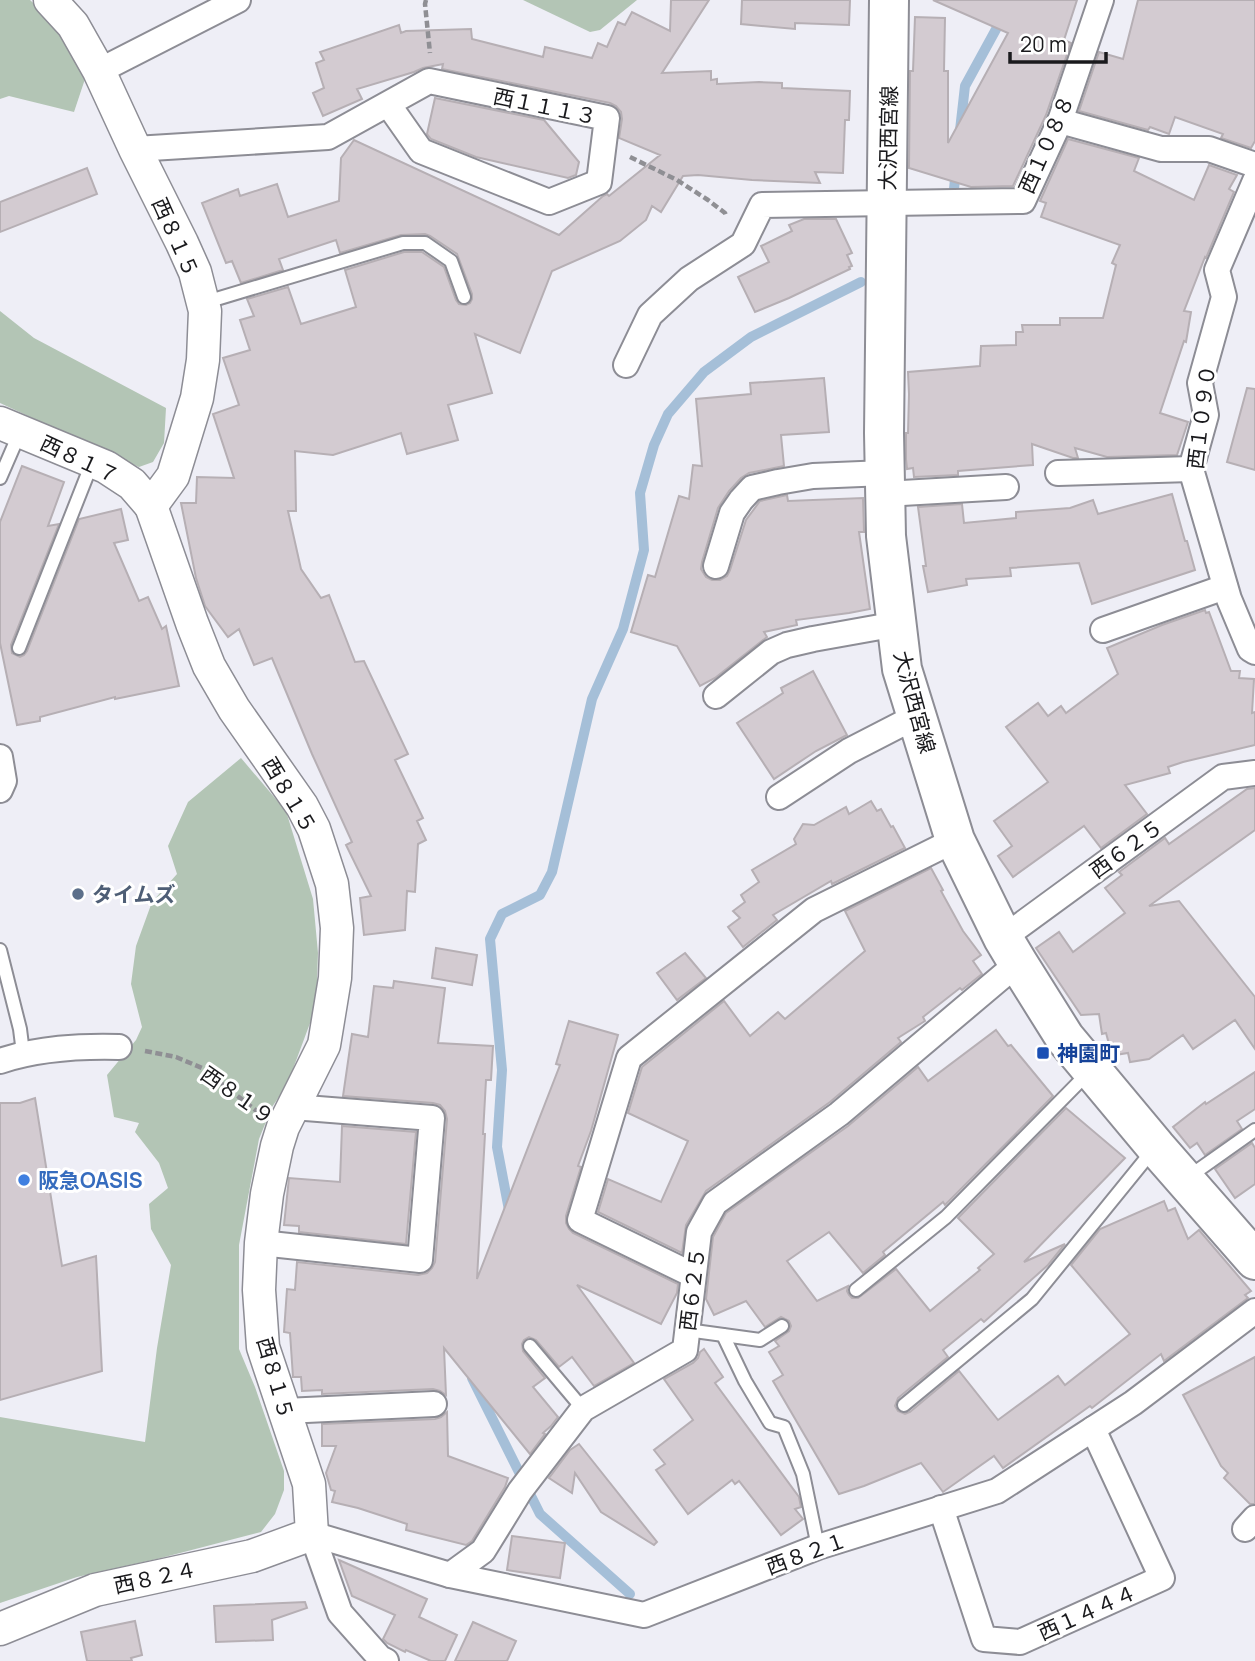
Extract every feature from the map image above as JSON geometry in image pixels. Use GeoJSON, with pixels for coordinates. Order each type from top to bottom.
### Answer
{"type":"FeatureCollection","features":[{"type":"Feature","properties":{"kind":"main road","name":"大沢西宮線"},"geometry":{"type":"LineString","coordinates":[[889,0],[886,536],[902,669],[955,840],[1011,950],[1065,1038],[1184,1180],[1253,1256]]}},
{"type":"Feature","properties":{"kind":"street","name":"西８１５"},"geometry":{"type":"LineString","coordinates":[[50,0],[73,25],[99,71],[195,272],[205,311],[204,360],[197,398],[173,476],[151,506],[209,666],[234,709],[302,806],[314,830],[332,884],[337,928],[335,978],[324,1045],[276,1146],[261,1243],[259,1290],[263,1347],[310,1484],[312,1534],[340,1613],[380,1658],[386,1661]]}},
{"type":"Feature","properties":{"kind":"street"},"geometry":{"type":"LineString","coordinates":[[99,71],[238,0]]}},
{"type":"Feature","properties":{"kind":"street","name":"西１０８８"},"geometry":{"type":"LineString","coordinates":[[887,203],[1023,201],[1060,121],[1101,0]]}},
{"type":"Feature","properties":{"kind":"street"},"geometry":{"type":"LineString","coordinates":[[135,149],[328,137],[429,81]]}},
{"type":"Feature","properties":{"kind":"street","name":"西１１１３"},"geometry":{"type":"LineString","coordinates":[[388,104],[421,151],[550,202],[599,182],[607,118],[429,81]]}},
{"type":"Feature","properties":{"kind":"street"},"geometry":{"type":"LineString","coordinates":[[1060,121],[1161,149],[1209,149],[1255,166]]}},
{"type":"Feature","properties":{"kind":"street","name":"西１０９０"},"geometry":{"type":"LineString","coordinates":[[1253,190],[1217,270],[1224,297],[1200,383],[1206,415],[1191,469],[1225,587],[1250,649],[1255,652]]}},
{"type":"Feature","properties":{"kind":"street"},"geometry":{"type":"LineString","coordinates":[[626,365],[650,315],[689,279],[743,244],[762,205],[887,203]]}},
{"type":"Feature","properties":{"kind":"street","name":"西８１７"},"geometry":{"type":"LineString","coordinates":[[10,428],[106,467],[132,484],[151,506]]}},
{"type":"Feature","properties":{"kind":"street"},"geometry":{"type":"LineString","coordinates":[[1058,473],[1191,469]]}},
{"type":"Feature","properties":{"kind":"street"},"geometry":{"type":"LineString","coordinates":[[716,566],[732,513],[752,488],[813,477],[885,483],[1006,487]]}},
{"type":"Feature","properties":{"kind":"street"},"geometry":{"type":"LineString","coordinates":[[1103,630],[1225,587]]}},
{"type":"Feature","properties":{"kind":"street"},"geometry":{"type":"LineString","coordinates":[[716,696],[771,652],[813,639],[897,624]]}},
{"type":"Feature","properties":{"kind":"street"},"geometry":{"type":"LineString","coordinates":[[779,797],[849,751],[917,716]]}},
{"type":"Feature","properties":{"kind":"street"},"geometry":{"type":"LineString","coordinates":[[0,757],[4,781],[0,790]]}},
{"type":"Feature","properties":{"kind":"street","name":"西６２５"},"geometry":{"type":"LineString","coordinates":[[450,1575],[483,1551],[526,1484],[583,1409],[685,1350],[699,1232],[715,1203],[839,1114],[1011,950],[1223,776],[1255,773]]}},
{"type":"Feature","properties":{"kind":"street"},"geometry":{"type":"LineString","coordinates":[[693,1275],[580,1220],[629,1058],[814,910],[955,840]]}},
{"type":"Feature","properties":{"kind":"street"},"geometry":{"type":"LineString","coordinates":[[11,1057],[85,1046],[119,1047]]}},
{"type":"Feature","properties":{"kind":"street"},"geometry":{"type":"LineString","coordinates":[[261,1243],[420,1260],[432,1118],[288,1117]]}},
{"type":"Feature","properties":{"kind":"street","name":"西８２１"},"geometry":{"type":"LineString","coordinates":[[312,1534],[450,1575],[644,1615],[818,1547],[997,1491],[1133,1403],[1255,1311]]}},
{"type":"Feature","properties":{"kind":"street"},"geometry":{"type":"LineString","coordinates":[[285,1411],[434,1404]]}},
{"type":"Feature","properties":{"kind":"street","name":"西１４４４"},"geometry":{"type":"LineString","coordinates":[[941,1508],[984,1639],[1020,1642],[1162,1578],[1093,1429]]}},
{"type":"Feature","properties":{"kind":"street","name":"西８２４"},"geometry":{"type":"LineString","coordinates":[[0,1629],[95,1590],[252,1556],[312,1534]]}},
{"type":"Feature","properties":{"kind":"lane"},"geometry":{"type":"LineString","coordinates":[[203,303],[403,243],[425,243],[451,261],[464,297]]}},
{"type":"Feature","properties":{"kind":"lane"},"geometry":{"type":"LineString","coordinates":[[0,478],[10,428]]}},
{"type":"Feature","properties":{"kind":"lane"},"geometry":{"type":"LineString","coordinates":[[19,648],[92,461]]}},
{"type":"Feature","properties":{"kind":"lane"},"geometry":{"type":"LineString","coordinates":[[0,950],[20,1029],[11,1057]]}},
{"type":"Feature","properties":{"kind":"lane"},"geometry":{"type":"LineString","coordinates":[[856,1290],[946,1217],[1091,1070]]}},
{"type":"Feature","properties":{"kind":"lane"},"geometry":{"type":"LineString","coordinates":[[1184,1180],[1255,1130]]}},
{"type":"Feature","properties":{"kind":"lane"},"geometry":{"type":"LineString","coordinates":[[904,1405],[1032,1299],[1156,1147]]}},
{"type":"Feature","properties":{"kind":"lane"},"geometry":{"type":"LineString","coordinates":[[687,1330],[760,1340],[782,1326]]}},
{"type":"Feature","properties":{"kind":"lane"},"geometry":{"type":"LineString","coordinates":[[723,1335],[745,1381],[770,1423],[785,1427],[803,1474],[818,1547]]}},
{"type":"Feature","properties":{"kind":"lane"},"geometry":{"type":"LineString","coordinates":[[530,1346],[583,1409]]}},
{"type":"Feature","properties":{"kind":"path"},"geometry":{"type":"LineString","coordinates":[[426,0],[432,70],[429,81]]}},
{"type":"Feature","properties":{"kind":"path"},"geometry":{"type":"LineString","coordinates":[[604,144],[677,180],[724,213],[730,229],[731,251]]}},
{"type":"Feature","properties":{"kind":"path","name":"西８１９"},"geometry":{"type":"LineString","coordinates":[[152,1052],[176,1056],[202,1068],[261,1115],[288,1117]]}},
{"type":"Feature","properties":{"kind":"green space"},"geometry":{"type":"Polygon","coordinates":[[[0,0],[30,0],[57,26],[85,79],[74,112],[9,96],[0,99],[0,0]]]}},
{"type":"Feature","properties":{"kind":"green space"},"geometry":{"type":"Polygon","coordinates":[[[523,0],[637,0],[600,30],[590,32],[523,0]]]}},
{"type":"Feature","properties":{"kind":"green space"},"geometry":{"type":"Polygon","coordinates":[[[0,311],[34,338],[166,408],[164,443],[153,462],[139,467],[0,403],[0,311]]]}},
{"type":"Feature","properties":{"kind":"green space"},"geometry":{"type":"Polygon","coordinates":[[[241,758],[286,811],[313,899],[318,953],[316,1007],[287,1085],[272,1107],[259,1139],[239,1245],[239,1349],[284,1471],[284,1490],[275,1514],[261,1532],[77,1577],[0,1603],[0,1417],[145,1442],[171,1265],[151,1229],[149,1204],[168,1188],[159,1163],[135,1132],[139,1123],[114,1117],[107,1075],[136,1040],[142,1027],[131,984],[136,946],[152,902],[177,874],[168,846],[188,802],[241,758]]]}},
{"type":"Feature","properties":{"kind":"building"},"geometry":{"type":"Polygon","coordinates":[[[671,0],[709,0],[662,73],[711,71],[711,80],[717,79],[717,84],[782,83],[782,88],[850,91],[849,120],[845,120],[843,173],[815,172],[820,183],[683,176],[661,212],[652,206],[646,220],[620,241],[552,271],[520,353],[475,334],[492,393],[448,405],[458,440],[407,454],[401,433],[333,455],[295,451],[296,511],[288,511],[301,569],[321,598],[329,595],[355,662],[364,661],[408,754],[395,760],[423,818],[417,821],[426,840],[418,844],[415,892],[407,891],[405,930],[364,935],[360,898],[371,896],[346,845],[352,842],[272,658],[254,665],[239,629],[228,637],[205,606],[196,578],[181,503],[196,503],[197,477],[234,478],[213,414],[239,405],[223,358],[250,350],[240,320],[254,316],[247,299],[288,287],[301,324],[356,307],[345,270],[404,252],[422,252],[444,267],[459,304],[470,303],[472,294],[457,254],[425,234],[401,235],[340,253],[336,240],[279,259],[283,270],[241,283],[232,261],[226,263],[202,203],[238,189],[240,196],[277,184],[288,217],[339,201],[341,158],[354,140],[559,235],[603,196],[609,196],[660,155],[619,138],[622,119],[616,106],[442,69],[443,64],[357,89],[362,99],[323,116],[313,93],[324,88],[316,63],[324,60],[320,52],[399,25],[401,33],[471,29],[472,39],[543,57],[545,47],[592,58],[598,43],[607,47],[618,22],[625,25],[632,12],[670,31],[671,0]]]}},
{"type":"Feature","properties":{"kind":"building"},"geometry":{"type":"Polygon","coordinates":[[[742,0],[850,0],[849,25],[795,23],[795,29],[741,24],[742,0]]]}},
{"type":"Feature","properties":{"kind":"building"},"geometry":{"type":"Polygon","coordinates":[[[933,0],[1077,0],[1064,40],[1071,43],[1046,115],[1013,186],[971,187],[909,168],[910,71],[913,71],[915,17],[945,18],[944,71],[948,71],[948,143],[1008,33],[933,0]]]}},
{"type":"Feature","properties":{"kind":"building"},"geometry":{"type":"Polygon","coordinates":[[[1138,0],[1255,0],[1255,141],[1251,148],[1221,138],[1223,134],[1175,117],[1169,134],[1079,111],[1099,52],[1123,59],[1138,0]]]}},
{"type":"Feature","properties":{"kind":"building"},"geometry":{"type":"Polygon","coordinates":[[[435,98],[544,120],[579,162],[576,175],[568,178],[476,157],[431,139],[427,134],[435,98]]]}},
{"type":"Feature","properties":{"kind":"building"},"geometry":{"type":"Polygon","coordinates":[[[1068,139],[1139,158],[1134,171],[1194,200],[1209,165],[1237,175],[1229,189],[1234,192],[1184,311],[1191,312],[1186,342],[1184,341],[1160,413],[1188,422],[1177,455],[1107,457],[1075,448],[1078,458],[1073,458],[1032,444],[1033,465],[958,471],[958,475],[914,477],[913,468],[907,469],[906,459],[908,372],[980,366],[981,346],[1016,345],[1016,332],[1023,332],[1022,325],[1060,325],[1060,318],[1103,318],[1116,265],[1112,263],[1120,245],[1041,217],[1046,203],[1040,201],[1068,139]]]}},
{"type":"Feature","properties":{"kind":"building"},"geometry":{"type":"Polygon","coordinates":[[[87,168],[97,194],[0,232],[0,202],[87,168]]]}},
{"type":"Feature","properties":{"kind":"building"},"geometry":{"type":"Polygon","coordinates":[[[804,219],[836,219],[852,253],[847,255],[852,266],[755,312],[738,277],[769,262],[761,246],[792,231],[789,225],[804,219]]]}},
{"type":"Feature","properties":{"kind":"building"},"geometry":{"type":"Polygon","coordinates":[[[824,378],[829,432],[781,435],[784,466],[749,473],[729,491],[718,508],[701,569],[706,577],[712,580],[727,576],[746,520],[760,501],[787,495],[788,501],[863,498],[864,532],[859,532],[870,609],[796,620],[797,625],[764,632],[767,637],[715,678],[700,686],[677,646],[631,632],[648,575],[655,577],[679,496],[689,499],[693,465],[702,466],[696,399],[751,394],[750,383],[824,378]]]}},
{"type":"Feature","properties":{"kind":"building"},"geometry":{"type":"Polygon","coordinates":[[[1247,388],[1255,389],[1255,470],[1227,462],[1247,388]]]}},
{"type":"Feature","properties":{"kind":"building"},"geometry":{"type":"Polygon","coordinates":[[[22,466],[64,482],[48,526],[59,524],[11,645],[12,653],[20,657],[27,651],[79,519],[121,509],[128,540],[114,543],[139,601],[148,597],[162,629],[166,626],[179,686],[115,697],[40,717],[40,721],[17,725],[0,643],[0,522],[22,466]]]}},
{"type":"Feature","properties":{"kind":"building"},"geometry":{"type":"Polygon","coordinates":[[[1172,494],[1195,570],[1092,604],[1079,563],[1010,568],[1011,576],[966,579],[967,585],[928,592],[918,507],[962,504],[964,523],[1016,518],[1016,512],[1070,508],[1093,500],[1098,514],[1172,494]]]}},
{"type":"Feature","properties":{"kind":"building"},"geometry":{"type":"Polygon","coordinates":[[[1205,610],[1206,613],[1209,612],[1231,671],[1240,671],[1239,678],[1254,679],[1252,713],[1255,712],[1255,745],[1183,762],[1168,767],[1170,773],[1125,785],[1147,814],[1101,848],[1084,826],[1013,877],[998,856],[1012,846],[994,821],[1048,782],[1006,727],[1038,703],[1048,716],[1061,706],[1066,713],[1118,674],[1107,648],[1205,610]]]}},
{"type":"Feature","properties":{"kind":"building"},"geometry":{"type":"Polygon","coordinates":[[[813,671],[847,735],[816,751],[774,779],[737,723],[783,693],[781,688],[813,671]]]}},
{"type":"Feature","properties":{"kind":"building"},"geometry":{"type":"Polygon","coordinates":[[[1255,788],[1255,830],[1149,906],[1179,901],[1255,997],[1255,1049],[1235,1020],[1193,1049],[1183,1035],[1149,1059],[1130,1062],[1128,1053],[1115,1055],[1113,1043],[1109,1044],[1106,1033],[1102,1034],[1099,1014],[1081,1015],[1036,948],[1059,932],[1073,952],[1125,913],[1105,888],[1122,875],[1119,872],[1165,838],[1169,844],[1247,789],[1255,788]]]}},
{"type":"Feature","properties":{"kind":"building"},"geometry":{"type":"Polygon","coordinates":[[[871,801],[877,811],[881,809],[905,848],[832,884],[831,881],[773,915],[777,920],[743,947],[728,927],[740,918],[733,911],[745,902],[741,895],[759,882],[752,870],[796,844],[794,839],[803,824],[814,825],[846,807],[849,814],[871,801]]]}},
{"type":"Feature","properties":{"kind":"building"},"geometry":{"type":"Polygon","coordinates":[[[931,868],[963,931],[981,955],[973,961],[982,974],[923,1017],[925,1021],[898,1038],[901,1042],[830,1102],[706,1191],[686,1225],[682,1253],[598,1212],[608,1179],[661,1202],[688,1141],[628,1113],[642,1067],[724,1001],[750,1036],[778,1012],[785,1019],[865,951],[845,911],[931,868]]]}},
{"type":"Feature","properties":{"kind":"building"},"geometry":{"type":"Polygon","coordinates":[[[436,948],[477,955],[472,985],[432,978],[436,948]]]}},
{"type":"Feature","properties":{"kind":"building"},"geometry":{"type":"Polygon","coordinates":[[[685,953],[706,978],[677,1000],[657,973],[685,953]]]}},
{"type":"Feature","properties":{"kind":"building"},"geometry":{"type":"Polygon","coordinates":[[[394,981],[445,988],[438,1043],[493,1046],[491,1080],[486,1080],[477,1279],[560,1065],[556,1064],[569,1021],[618,1035],[591,1131],[578,1166],[581,1167],[566,1223],[573,1233],[678,1284],[677,1293],[661,1324],[577,1285],[634,1363],[594,1386],[572,1357],[559,1367],[536,1340],[529,1337],[524,1340],[523,1351],[545,1378],[533,1387],[558,1417],[543,1433],[545,1434],[530,1454],[444,1348],[446,1395],[433,1389],[322,1394],[322,1390],[302,1391],[301,1377],[293,1377],[290,1333],[284,1332],[287,1289],[295,1290],[297,1262],[418,1275],[427,1273],[435,1262],[447,1119],[445,1111],[440,1105],[433,1103],[343,1096],[352,1034],[368,1037],[374,986],[393,988],[394,981]]]}},
{"type":"Feature","properties":{"kind":"building"},"geometry":{"type":"Polygon","coordinates":[[[996,1030],[1053,1096],[945,1205],[943,1202],[883,1252],[885,1255],[863,1273],[829,1232],[787,1261],[817,1301],[848,1286],[849,1295],[858,1298],[896,1269],[930,1311],[980,1270],[978,1268],[994,1254],[958,1218],[1066,1108],[1125,1158],[1024,1262],[1065,1244],[1048,1265],[984,1322],[981,1319],[943,1350],[948,1357],[898,1398],[895,1406],[898,1411],[905,1414],[910,1412],[959,1371],[998,1420],[1058,1376],[1065,1385],[1130,1334],[1071,1265],[1100,1229],[1164,1201],[1168,1211],[1175,1208],[1188,1239],[1199,1230],[1251,1291],[1245,1295],[1248,1298],[1164,1361],[1161,1354],[1092,1408],[1090,1406],[1003,1468],[994,1456],[943,1492],[921,1463],[839,1494],[773,1381],[783,1375],[769,1352],[779,1346],[775,1341],[789,1331],[789,1321],[781,1317],[765,1327],[746,1301],[714,1315],[706,1299],[713,1237],[726,1213],[848,1126],[918,1067],[928,1081],[996,1030]]]}},
{"type":"Feature","properties":{"kind":"building"},"geometry":{"type":"Polygon","coordinates":[[[1255,1072],[1255,1109],[1237,1121],[1242,1129],[1205,1155],[1197,1143],[1190,1148],[1173,1127],[1205,1102],[1206,1104],[1255,1072]]]}},
{"type":"Feature","properties":{"kind":"building","name":"阪急OASIS"},"geometry":{"type":"Polygon","coordinates":[[[35,1098],[62,1266],[96,1256],[102,1371],[0,1400],[0,1103],[20,1103],[35,1098]]]}},
{"type":"Feature","properties":{"kind":"building"},"geometry":{"type":"Polygon","coordinates":[[[342,1126],[416,1132],[406,1244],[299,1232],[299,1226],[284,1225],[289,1178],[340,1182],[342,1126]]]}},
{"type":"Feature","properties":{"kind":"building"},"geometry":{"type":"Polygon","coordinates":[[[1252,1143],[1255,1148],[1255,1184],[1235,1198],[1215,1169],[1252,1143]]]}},
{"type":"Feature","properties":{"kind":"building"},"geometry":{"type":"Polygon","coordinates":[[[704,1349],[723,1377],[715,1383],[799,1497],[801,1507],[795,1509],[803,1519],[781,1535],[739,1481],[735,1484],[732,1480],[688,1514],[656,1470],[665,1464],[654,1450],[693,1420],[664,1379],[693,1363],[704,1349]]]}},
{"type":"Feature","properties":{"kind":"building"},"geometry":{"type":"Polygon","coordinates":[[[1255,1357],[1255,1504],[1250,1504],[1224,1478],[1228,1473],[1221,1466],[1183,1395],[1255,1357]]]}},
{"type":"Feature","properties":{"kind":"building"},"geometry":{"type":"Polygon","coordinates":[[[447,1412],[448,1456],[508,1478],[472,1541],[466,1545],[406,1530],[407,1524],[332,1502],[335,1491],[331,1490],[326,1473],[336,1446],[322,1446],[322,1424],[435,1419],[447,1412]]]}},
{"type":"Feature","properties":{"kind":"building"},"geometry":{"type":"Polygon","coordinates":[[[579,1444],[657,1542],[654,1545],[601,1512],[575,1473],[572,1493],[549,1478],[570,1450],[579,1444]]]}},
{"type":"Feature","properties":{"kind":"building"},"geometry":{"type":"Polygon","coordinates":[[[512,1536],[565,1543],[560,1578],[507,1570],[512,1536]]]}},
{"type":"Feature","properties":{"kind":"building"},"geometry":{"type":"Polygon","coordinates":[[[339,1560],[427,1599],[419,1617],[457,1635],[445,1661],[431,1661],[387,1643],[383,1639],[395,1615],[352,1596],[339,1560]]]}},
{"type":"Feature","properties":{"kind":"building"},"geometry":{"type":"Polygon","coordinates":[[[305,1602],[307,1608],[272,1620],[273,1640],[216,1642],[214,1606],[305,1602]]]}},
{"type":"Feature","properties":{"kind":"building"},"geometry":{"type":"Polygon","coordinates":[[[135,1621],[142,1655],[131,1658],[132,1661],[87,1661],[81,1632],[135,1621]]]}},
{"type":"Feature","properties":{"kind":"building"},"geometry":{"type":"Polygon","coordinates":[[[473,1622],[516,1641],[507,1661],[455,1661],[473,1622]]]}},
{"type":"Feature","properties":{"kind":"waterway"},"geometry":{"type":"LineString","coordinates":[[960,130],[965,86],[1012,0]]}},
{"type":"Feature","properties":{"kind":"waterway"},"geometry":{"type":"LineString","coordinates":[[954,189],[956,169]]}},
{"type":"Feature","properties":{"kind":"waterway"},"geometry":{"type":"LineString","coordinates":[[509,1210],[497,1147],[502,1070],[490,939],[502,914],[540,895],[552,872],[592,699],[623,629],[644,550],[640,493],[654,445],[668,414],[704,372],[751,337],[861,282]]}},
{"type":"Feature","properties":{"kind":"waterway"},"geometry":{"type":"LineString","coordinates":[[472,1378],[540,1514],[630,1594]]}},
{"type":"Feature","properties":{"kind":"place","name":"タイムズ"},"geometry":{"type":"Point","coordinates":[78,894]}},
{"type":"Feature","properties":{"kind":"place","name":"神園町"},"geometry":{"type":"Point","coordinates":[1043,1053]}},
{"type":"Feature","properties":{"kind":"place","name":"阪急OASIS"},"geometry":{"type":"Point","coordinates":[24,1180]}}]}
